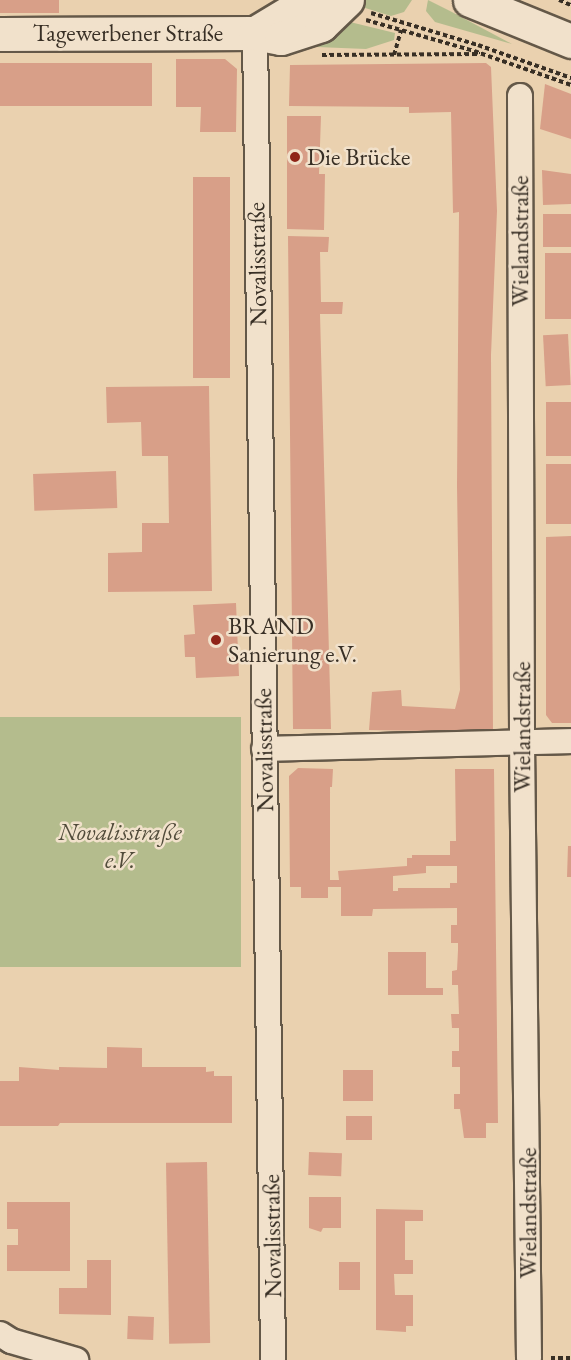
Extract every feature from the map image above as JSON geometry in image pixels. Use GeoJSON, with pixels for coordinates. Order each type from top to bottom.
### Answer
{"type":"FeatureCollection","features":[{"type":"Feature","properties":{"kind":"street"},"geometry":{"type":"LineString","coordinates":[[255,33],[310,0]]}},
{"type":"Feature","properties":{"kind":"street"},"geometry":{"type":"LineString","coordinates":[[470,0],[571,41]]}},
{"type":"Feature","properties":{"kind":"street","name":"Tagewerbener Straße"},"geometry":{"type":"LineString","coordinates":[[0,34],[255,33],[281,38],[312,30],[328,20],[345,2]]}},
{"type":"Feature","properties":{"kind":"street","name":"Novalisstraße"},"geometry":{"type":"LineString","coordinates":[[255,33],[273,1360]]}},
{"type":"Feature","properties":{"kind":"street","name":"Wielandstraße"},"geometry":{"type":"LineString","coordinates":[[520,96],[522,742],[529,1358]]}},
{"type":"Feature","properties":{"kind":"street"},"geometry":{"type":"LineString","coordinates":[[264,749],[571,741]]}},
{"type":"Feature","properties":{"kind":"street"},"geometry":{"type":"LineString","coordinates":[[0,1334],[11,1341],[76,1360]]}},
{"type":"Feature","properties":{"kind":"path"},"geometry":{"type":"LineString","coordinates":[[559,0],[571,4]]}},
{"type":"Feature","properties":{"kind":"path"},"geometry":{"type":"LineString","coordinates":[[345,2],[361,18],[484,54],[571,85]]}},
{"type":"Feature","properties":{"kind":"path"},"geometry":{"type":"LineString","coordinates":[[345,2],[366,12],[498,52],[571,78]]}},
{"type":"Feature","properties":{"kind":"path"},"geometry":{"type":"LineString","coordinates":[[394,55],[401,30]]}},
{"type":"Feature","properties":{"kind":"path"},"geometry":{"type":"LineString","coordinates":[[318,55],[484,54]]}},
{"type":"Feature","properties":{"kind":"green space"},"geometry":{"type":"Polygon","coordinates":[[[358,0],[412,0],[404,12],[391,16],[362,7],[358,0]]]}},
{"type":"Feature","properties":{"kind":"green space"},"geometry":{"type":"Polygon","coordinates":[[[428,0],[512,44],[435,22],[426,11],[428,0]]]}},
{"type":"Feature","properties":{"kind":"green space"},"geometry":{"type":"Polygon","coordinates":[[[350,22],[395,33],[394,40],[366,49],[317,47],[318,43],[350,22]]]}},
{"type":"Feature","properties":{"kind":"green space","name":"Novalisstraße e.V."},"geometry":{"type":"Polygon","coordinates":[[[0,717],[241,717],[241,967],[0,967],[0,717]]]}},
{"type":"Feature","properties":{"kind":"building"},"geometry":{"type":"Polygon","coordinates":[[[0,0],[59,0],[59,13],[0,13],[0,0]]]}},
{"type":"Feature","properties":{"kind":"building"},"geometry":{"type":"Polygon","coordinates":[[[176,59],[225,59],[237,69],[236,132],[200,132],[201,107],[176,107],[176,59]]]}},
{"type":"Feature","properties":{"kind":"building"},"geometry":{"type":"Polygon","coordinates":[[[0,63],[152,63],[152,106],[0,106],[0,63]]]}},
{"type":"Feature","properties":{"kind":"building"},"geometry":{"type":"Polygon","coordinates":[[[486,63],[491,67],[497,211],[491,355],[493,732],[369,730],[372,692],[401,690],[402,706],[455,709],[460,690],[457,486],[459,212],[453,213],[451,112],[409,113],[409,107],[289,106],[290,65],[486,63]]]}},
{"type":"Feature","properties":{"kind":"building"},"geometry":{"type":"Polygon","coordinates":[[[545,84],[571,94],[571,139],[540,129],[545,84]]]}},
{"type":"Feature","properties":{"kind":"building"},"geometry":{"type":"Polygon","coordinates":[[[287,116],[321,116],[319,174],[325,174],[324,230],[287,229],[287,116]]]}},
{"type":"Feature","properties":{"kind":"building"},"geometry":{"type":"Polygon","coordinates":[[[542,170],[571,174],[571,204],[543,205],[542,170]]]}},
{"type":"Feature","properties":{"kind":"building"},"geometry":{"type":"Polygon","coordinates":[[[193,177],[230,177],[230,378],[193,378],[193,177]]]}},
{"type":"Feature","properties":{"kind":"building"},"geometry":{"type":"Polygon","coordinates":[[[543,214],[571,214],[571,247],[543,247],[543,214]]]}},
{"type":"Feature","properties":{"kind":"building"},"geometry":{"type":"Polygon","coordinates":[[[288,236],[329,237],[328,252],[320,252],[321,302],[343,302],[342,314],[320,314],[331,729],[293,729],[288,236]]]}},
{"type":"Feature","properties":{"kind":"building"},"geometry":{"type":"Polygon","coordinates":[[[545,253],[571,253],[571,319],[545,319],[545,253]]]}},
{"type":"Feature","properties":{"kind":"building"},"geometry":{"type":"Polygon","coordinates":[[[568,334],[571,385],[546,386],[543,335],[568,334]]]}},
{"type":"Feature","properties":{"kind":"building"},"geometry":{"type":"Polygon","coordinates":[[[209,386],[212,591],[108,592],[108,553],[142,552],[142,523],[169,523],[168,456],[142,456],[141,422],[107,423],[106,387],[209,386]]]}},
{"type":"Feature","properties":{"kind":"building"},"geometry":{"type":"Polygon","coordinates":[[[546,402],[571,402],[571,456],[546,456],[546,402]]]}},
{"type":"Feature","properties":{"kind":"building"},"geometry":{"type":"Polygon","coordinates":[[[546,464],[571,464],[571,524],[546,524],[546,464]]]}},
{"type":"Feature","properties":{"kind":"building"},"geometry":{"type":"Polygon","coordinates":[[[116,471],[117,508],[34,511],[33,474],[116,471]]]}},
{"type":"Feature","properties":{"kind":"building"},"geometry":{"type":"Polygon","coordinates":[[[571,536],[571,723],[552,723],[546,715],[546,537],[571,536]]]}},
{"type":"Feature","properties":{"kind":"building"},"geometry":{"type":"Polygon","coordinates":[[[236,603],[239,676],[196,678],[195,657],[185,657],[184,635],[195,634],[193,605],[236,603]]]}},
{"type":"Feature","properties":{"kind":"building"},"geometry":{"type":"Polygon","coordinates":[[[298,768],[333,769],[332,787],[330,787],[330,880],[339,880],[338,871],[407,866],[407,858],[412,858],[412,855],[450,855],[450,841],[456,841],[455,769],[494,769],[498,1123],[486,1123],[486,1138],[464,1138],[460,1109],[454,1109],[454,1094],[460,1094],[460,1067],[452,1067],[452,1051],[459,1051],[459,1028],[452,1028],[451,1014],[459,1014],[458,985],[452,985],[452,971],[457,970],[458,943],[451,943],[451,925],[457,925],[457,908],[373,909],[372,916],[341,916],[341,887],[328,887],[328,898],[301,898],[301,887],[290,887],[289,776],[298,768]],[[426,866],[426,873],[393,876],[393,891],[398,891],[398,888],[450,888],[450,883],[457,883],[457,866],[426,866]]]}},
{"type":"Feature","properties":{"kind":"building"},"geometry":{"type":"Polygon","coordinates":[[[568,846],[571,846],[571,877],[567,877],[568,846]]]}},
{"type":"Feature","properties":{"kind":"building"},"geometry":{"type":"Polygon","coordinates":[[[388,952],[426,952],[426,988],[443,988],[443,995],[388,995],[388,952]]]}},
{"type":"Feature","properties":{"kind":"building"},"geometry":{"type":"Polygon","coordinates":[[[107,1047],[142,1048],[142,1067],[206,1067],[206,1072],[214,1071],[214,1076],[232,1076],[232,1123],[60,1123],[58,1126],[0,1126],[0,1081],[19,1081],[19,1067],[59,1070],[59,1067],[107,1068],[107,1047]]]}},
{"type":"Feature","properties":{"kind":"building"},"geometry":{"type":"Polygon","coordinates":[[[343,1070],[373,1070],[373,1101],[343,1101],[343,1070]]]}},
{"type":"Feature","properties":{"kind":"building"},"geometry":{"type":"Polygon","coordinates":[[[346,1116],[372,1116],[372,1140],[346,1140],[346,1116]]]}},
{"type":"Feature","properties":{"kind":"building"},"geometry":{"type":"Polygon","coordinates":[[[309,1152],[342,1153],[341,1176],[308,1175],[309,1152]]]}},
{"type":"Feature","properties":{"kind":"building"},"geometry":{"type":"Polygon","coordinates":[[[207,1162],[210,1343],[169,1344],[166,1163],[207,1162]]]}},
{"type":"Feature","properties":{"kind":"building"},"geometry":{"type":"Polygon","coordinates":[[[309,1197],[341,1197],[341,1228],[323,1228],[321,1232],[309,1228],[309,1197]]]}},
{"type":"Feature","properties":{"kind":"building"},"geometry":{"type":"Polygon","coordinates":[[[7,1202],[70,1202],[70,1271],[7,1271],[7,1245],[18,1245],[18,1229],[7,1229],[7,1202]]]}},
{"type":"Feature","properties":{"kind":"building"},"geometry":{"type":"Polygon","coordinates":[[[376,1209],[423,1210],[423,1221],[405,1221],[405,1260],[413,1260],[413,1274],[394,1274],[395,1295],[413,1295],[413,1326],[406,1326],[406,1332],[376,1330],[376,1209]]]}},
{"type":"Feature","properties":{"kind":"building"},"geometry":{"type":"Polygon","coordinates":[[[87,1260],[111,1260],[111,1315],[59,1314],[59,1288],[87,1288],[87,1260]]]}},
{"type":"Feature","properties":{"kind":"building"},"geometry":{"type":"Polygon","coordinates":[[[339,1262],[360,1262],[360,1290],[339,1290],[339,1262]]]}},
{"type":"Feature","properties":{"kind":"building"},"geometry":{"type":"Polygon","coordinates":[[[128,1316],[154,1317],[153,1340],[127,1339],[128,1316]]]}},
{"type":"Feature","properties":{"kind":"place","name":"Die Brücke"},"geometry":{"type":"Point","coordinates":[295,157]}},
{"type":"Feature","properties":{"kind":"place","name":"BRAND Sanierung e.V."},"geometry":{"type":"Point","coordinates":[216,640]}}]}
